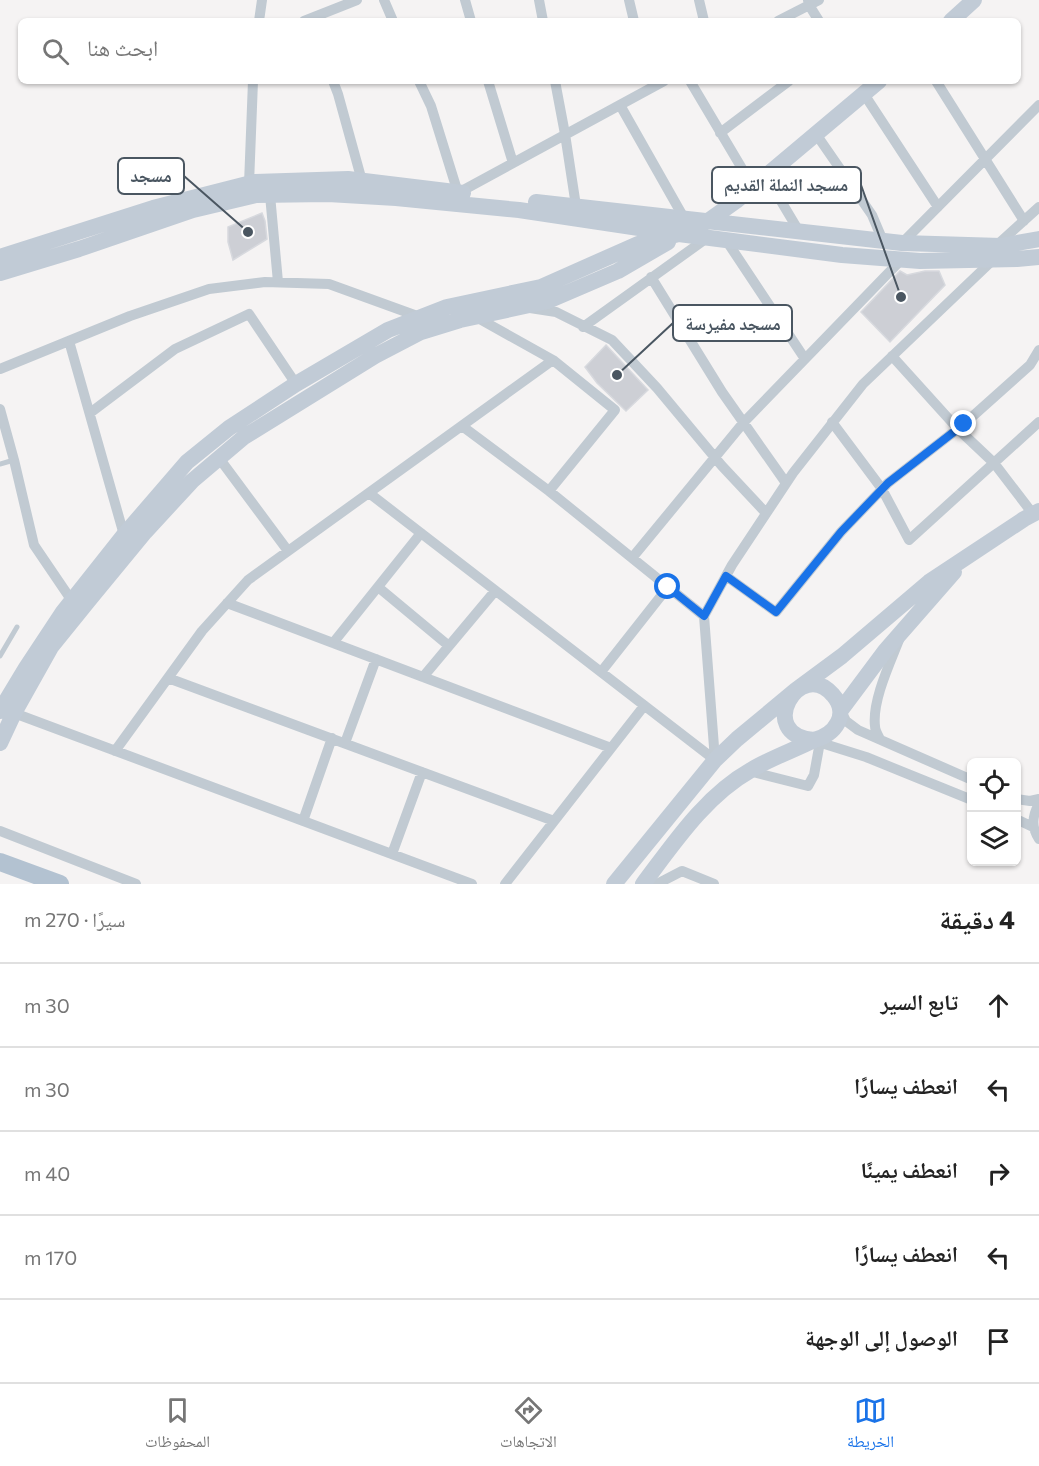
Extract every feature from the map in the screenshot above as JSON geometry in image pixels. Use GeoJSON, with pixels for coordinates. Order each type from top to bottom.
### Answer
{"type":"FeatureCollection","features":[{"type":"Feature","properties":{"kind":"main road"},"geometry":{"type":"LineString","coordinates":[[0,862],[60,884]]}},
{"type":"Feature","properties":{"kind":"street"},"geometry":{"type":"LineString","coordinates":[[259,18],[262,0]]}},
{"type":"Feature","properties":{"kind":"street"},"geometry":{"type":"LineString","coordinates":[[312,18],[357,0]]}},
{"type":"Feature","properties":{"kind":"street"},"geometry":{"type":"LineString","coordinates":[[384,0],[392,18]]}},
{"type":"Feature","properties":{"kind":"street"},"geometry":{"type":"LineString","coordinates":[[465,0],[470,18]]}},
{"type":"Feature","properties":{"kind":"street"},"geometry":{"type":"LineString","coordinates":[[539,0],[542,18]]}},
{"type":"Feature","properties":{"kind":"street"},"geometry":{"type":"LineString","coordinates":[[629,0],[633,18]]}},
{"type":"Feature","properties":{"kind":"street"},"geometry":{"type":"LineString","coordinates":[[699,0],[703,18]]}},
{"type":"Feature","properties":{"kind":"street"},"geometry":{"type":"LineString","coordinates":[[954,18],[974,0]]}},
{"type":"Feature","properties":{"kind":"street"},"geometry":{"type":"LineString","coordinates":[[783,18],[812,2],[818,18]]}},
{"type":"Feature","properties":{"kind":"street"},"geometry":{"type":"LineString","coordinates":[[249,184],[253,84]]}},
{"type":"Feature","properties":{"kind":"street"},"geometry":{"type":"LineString","coordinates":[[334,84],[362,181]]}},
{"type":"Feature","properties":{"kind":"street"},"geometry":{"type":"LineString","coordinates":[[421,84],[431,106],[458,193]]}},
{"type":"Feature","properties":{"kind":"street"},"geometry":{"type":"LineString","coordinates":[[489,84],[513,163]]}},
{"type":"Feature","properties":{"kind":"street"},"geometry":{"type":"LineString","coordinates":[[556,84],[576,206]]}},
{"type":"Feature","properties":{"kind":"street"},"geometry":{"type":"LineString","coordinates":[[458,193],[620,105],[652,84]]}},
{"type":"Feature","properties":{"kind":"street"},"geometry":{"type":"LineString","coordinates":[[692,84],[753,187]]}},
{"type":"Feature","properties":{"kind":"street"},"geometry":{"type":"LineString","coordinates":[[720,133],[785,84]]}},
{"type":"Feature","properties":{"kind":"street"},"geometry":{"type":"LineString","coordinates":[[583,327],[651,277],[876,84]]}},
{"type":"Feature","properties":{"kind":"street"},"geometry":{"type":"LineString","coordinates":[[938,84],[1024,221]]}},
{"type":"Feature","properties":{"kind":"street"},"geometry":{"type":"LineString","coordinates":[[864,94],[938,207]]}},
{"type":"Feature","properties":{"kind":"street"},"geometry":{"type":"LineString","coordinates":[[620,105],[681,226]]}},
{"type":"Feature","properties":{"kind":"street"},"geometry":{"type":"LineString","coordinates":[[632,558],[744,422],[902,252],[938,207],[1039,105]]}},
{"type":"Feature","properties":{"kind":"street"},"geometry":{"type":"LineString","coordinates":[[816,134],[872,215],[882,241]]}},
{"type":"Feature","properties":{"kind":"street"},"geometry":{"type":"LineString","coordinates":[[766,176],[800,233]]}},
{"type":"Feature","properties":{"kind":"street"},"geometry":{"type":"LineString","coordinates":[[0,257],[153,208],[255,182],[348,179],[576,206],[681,226]]}},
{"type":"Feature","properties":{"kind":"street"},"geometry":{"type":"LineString","coordinates":[[0,273],[193,210],[256,195],[328,194],[407,199],[708,229],[800,233],[882,241],[902,252]]}},
{"type":"Feature","properties":{"kind":"street"},"geometry":{"type":"LineString","coordinates":[[270,195],[278,282]]}},
{"type":"Feature","properties":{"kind":"street"},"geometry":{"type":"LineString","coordinates":[[715,760],[704,616],[726,576],[786,483],[862,384],[1039,207]]}},
{"type":"Feature","properties":{"kind":"street"},"geometry":{"type":"LineString","coordinates":[[76,606],[192,481],[244,437],[375,356],[421,332],[548,301],[618,271],[668,242],[681,226]]}},
{"type":"Feature","properties":{"kind":"street"},"geometry":{"type":"LineString","coordinates":[[0,744],[5,711],[51,647],[124,535],[187,462],[229,428],[296,384],[388,330],[447,307],[541,287],[681,226]]}},
{"type":"Feature","properties":{"kind":"street"},"geometry":{"type":"LineString","coordinates":[[708,229],[726,240],[842,255],[902,252],[995,253],[1039,257]]}},
{"type":"Feature","properties":{"kind":"street"},"geometry":{"type":"LineString","coordinates":[[995,253],[1039,239]]}},
{"type":"Feature","properties":{"kind":"street"},"geometry":{"type":"LineString","coordinates":[[726,240],[805,359]]}},
{"type":"Feature","properties":{"kind":"street"},"geometry":{"type":"LineString","coordinates":[[651,277],[722,392],[786,483]]}},
{"type":"Feature","properties":{"kind":"street"},"geometry":{"type":"LineString","coordinates":[[0,369],[130,316],[209,289],[265,282],[329,284],[420,318]]}},
{"type":"Feature","properties":{"kind":"street"},"geometry":{"type":"LineString","coordinates":[[524,307],[556,312],[612,340],[766,513]]}},
{"type":"Feature","properties":{"kind":"street"},"geometry":{"type":"LineString","coordinates":[[90,413],[175,349],[249,314],[296,384]]}},
{"type":"Feature","properties":{"kind":"street"},"geometry":{"type":"LineString","coordinates":[[476,317],[553,360],[615,410],[549,491]]}},
{"type":"Feature","properties":{"kind":"street"},"geometry":{"type":"LineString","coordinates":[[69,341],[124,535]]}},
{"type":"Feature","properties":{"kind":"street"},"geometry":{"type":"LineString","coordinates":[[726,576],[776,612],[841,532],[888,483],[958,429],[1030,365],[1039,350]]}},
{"type":"Feature","properties":{"kind":"street"},"geometry":{"type":"LineString","coordinates":[[614,884],[715,760],[737,739],[929,582],[1036,513],[994,463],[958,429],[892,356]]}},
{"type":"Feature","properties":{"kind":"street"},"geometry":{"type":"LineString","coordinates":[[115,751],[202,631],[248,580],[553,360]]}},
{"type":"Feature","properties":{"kind":"street"},"geometry":{"type":"LineString","coordinates":[[0,409],[4,437],[14,460],[34,545],[76,606]]}},
{"type":"Feature","properties":{"kind":"street"},"geometry":{"type":"LineString","coordinates":[[832,422],[882,489],[909,540],[1039,422]]}},
{"type":"Feature","properties":{"kind":"street"},"geometry":{"type":"LineString","coordinates":[[462,426],[549,491],[704,616]]}},
{"type":"Feature","properties":{"kind":"street"},"geometry":{"type":"LineString","coordinates":[[219,458],[288,551]]}},
{"type":"Feature","properties":{"kind":"street"},"geometry":{"type":"LineString","coordinates":[[369,493],[715,760]]}},
{"type":"Feature","properties":{"kind":"street"},"geometry":{"type":"LineString","coordinates":[[333,643],[421,533]]}},
{"type":"Feature","properties":{"kind":"street"},"geometry":{"type":"LineString","coordinates":[[643,884],[694,820],[724,788],[748,771],[831,733],[837,725],[841,710],[885,651],[968,556]]}},
{"type":"Feature","properties":{"kind":"street"},"geometry":{"type":"LineString","coordinates":[[378,587],[449,646]]}},
{"type":"Feature","properties":{"kind":"street"},"geometry":{"type":"LineString","coordinates":[[601,672],[668,587]]}},
{"type":"Feature","properties":{"kind":"street"},"geometry":{"type":"LineString","coordinates":[[423,677],[495,591]]}},
{"type":"Feature","properties":{"kind":"street"},"geometry":{"type":"LineString","coordinates":[[227,603],[611,748]]}},
{"type":"Feature","properties":{"kind":"street"},"geometry":{"type":"LineString","coordinates":[[880,739],[875,727],[876,709],[902,632]]}},
{"type":"Feature","properties":{"kind":"street"},"geometry":{"type":"LineString","coordinates":[[345,743],[376,659]]}},
{"type":"Feature","properties":{"kind":"street"},"geometry":{"type":"LineString","coordinates":[[168,678],[554,821]]}},
{"type":"Feature","properties":{"kind":"street"},"geometry":{"type":"LineString","coordinates":[[967,778],[858,730],[846,721],[836,698],[824,687],[808,684],[796,690],[786,703],[784,711],[786,721],[796,735],[866,758],[967,798]]}},
{"type":"Feature","properties":{"kind":"street"},"geometry":{"type":"LineString","coordinates":[[505,884],[644,706]]}},
{"type":"Feature","properties":{"kind":"street"},"geometry":{"type":"LineString","coordinates":[[5,711],[392,854],[442,879],[472,884]]}},
{"type":"Feature","properties":{"kind":"street"},"geometry":{"type":"LineString","coordinates":[[303,821],[332,738]]}},
{"type":"Feature","properties":{"kind":"street"},"geometry":{"type":"LineString","coordinates":[[748,771],[808,786],[814,775],[817,741]]}},
{"type":"Feature","properties":{"kind":"street"},"geometry":{"type":"LineString","coordinates":[[392,854],[422,772]]}},
{"type":"Feature","properties":{"kind":"street"},"geometry":{"type":"LineString","coordinates":[[1021,800],[1039,800]]}},
{"type":"Feature","properties":{"kind":"street"},"geometry":{"type":"LineString","coordinates":[[1039,804],[1033,819],[1033,827],[1039,839]]}},
{"type":"Feature","properties":{"kind":"street"},"geometry":{"type":"LineString","coordinates":[[1021,821],[1033,827]]}},
{"type":"Feature","properties":{"kind":"street"},"geometry":{"type":"LineString","coordinates":[[0,831],[136,884]]}},
{"type":"Feature","properties":{"kind":"street"},"geometry":{"type":"LineString","coordinates":[[657,884],[682,871],[714,884]]}},
{"type":"Feature","properties":{"kind":"lane"},"geometry":{"type":"LineString","coordinates":[[0,464],[14,460]]}},
{"type":"Feature","properties":{"kind":"lane"},"geometry":{"type":"LineString","coordinates":[[0,656],[17,627]]}},
{"type":"Feature","properties":{"kind":"building"},"geometry":{"type":"Polygon","coordinates":[[[262,213],[267,239],[233,260],[228,242],[228,227],[262,213]]]}},
{"type":"Feature","properties":{"kind":"building"},"geometry":{"type":"Polygon","coordinates":[[[900,271],[907,275],[939,271],[945,285],[890,342],[861,312],[900,271]]]}},
{"type":"Feature","properties":{"kind":"building"},"geometry":{"type":"Polygon","coordinates":[[[606,345],[648,390],[626,411],[597,383],[585,367],[606,345]]]}},
{"type":"Feature","properties":{"kind":"place","name":"مسجد"},"geometry":{"type":"Point","coordinates":[248,232]}},
{"type":"Feature","properties":{"kind":"place","name":"مسجد النملة القديم"},"geometry":{"type":"Point","coordinates":[901,297]}},
{"type":"Feature","properties":{"kind":"place","name":"مسجد مفيرسة"},"geometry":{"type":"Point","coordinates":[617,375]}},
{"type":"Feature","properties":{"kind":"route"},"geometry":{"type":"LineString","coordinates":[[668,587],[704,616],[726,576],[776,612],[841,532],[888,483],[964,424]]}}]}
